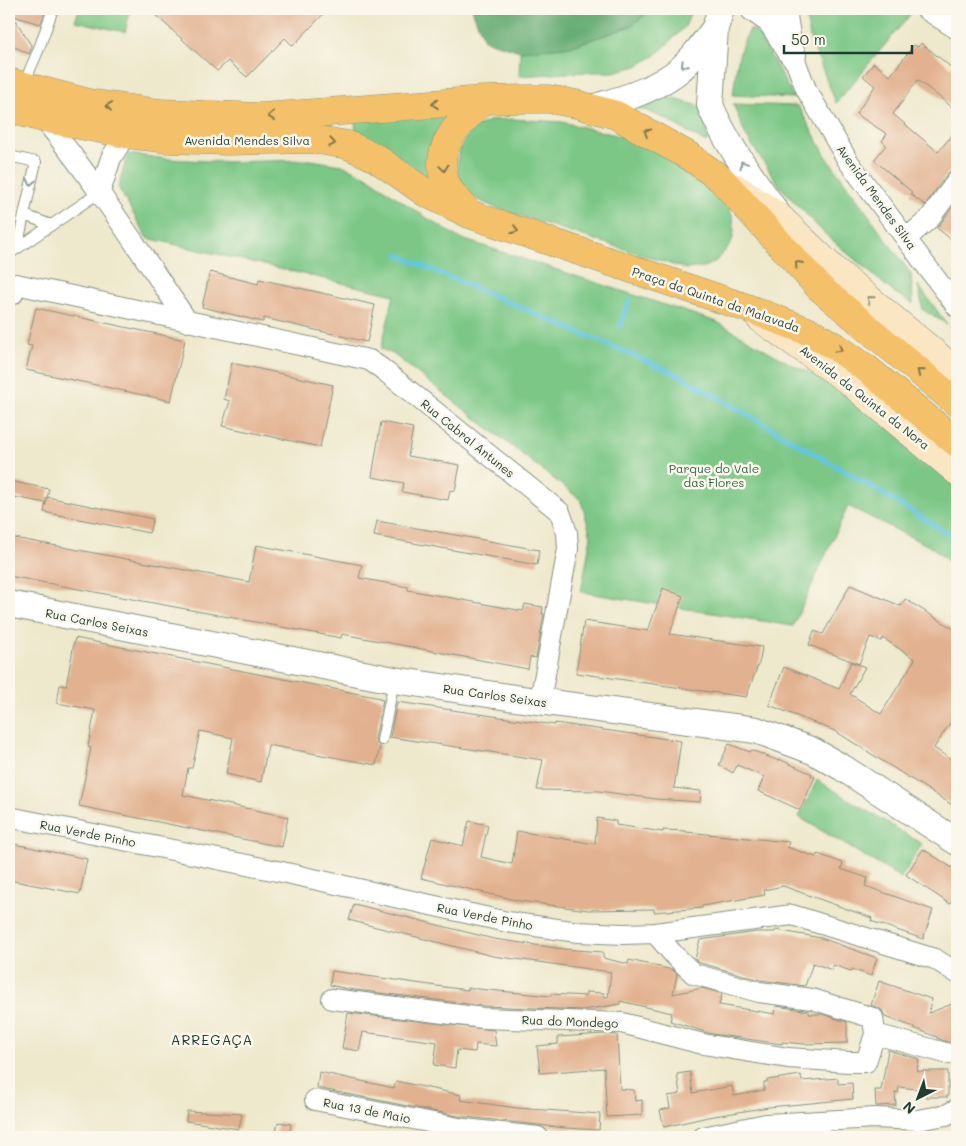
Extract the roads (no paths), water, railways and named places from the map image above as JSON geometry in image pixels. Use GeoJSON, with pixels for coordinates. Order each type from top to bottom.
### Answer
{"type":"FeatureCollection","features":[{"type":"Feature","properties":{"kind":"main road","name":"Avenida Mendes Silva"},"geometry":{"type":"LineString","coordinates":[[16,84],[89,103],[135,110],[263,117],[484,100]]}},
{"type":"Feature","properties":{"kind":"main road"},"geometry":{"type":"LineString","coordinates":[[469,214],[447,187],[442,168],[442,152],[450,135],[484,100],[550,99],[616,115],[689,156],[780,218],[836,271],[957,372]]}},
{"type":"Feature","properties":{"kind":"main road","name":"Avenida Mendes Silva"},"geometry":{"type":"LineString","coordinates":[[9,109],[43,118],[126,134],[169,139],[226,141],[312,139],[348,146],[376,158],[426,194],[469,214]]}},
{"type":"Feature","properties":{"kind":"main road"},"geometry":{"type":"LineString","coordinates":[[721,179],[820,288],[957,403]]}},
{"type":"Feature","properties":{"kind":"main road","name":"Praça da Quinta da Malavada"},"geometry":{"type":"LineString","coordinates":[[469,214],[747,308],[810,332],[866,368],[948,436]]}},
{"type":"Feature","properties":{"kind":"main road","name":"Avenida da Quinta da Nora"},"geometry":{"type":"LineString","coordinates":[[747,308],[849,382],[957,471]]}},
{"type":"Feature","properties":{"kind":"street"},"geometry":{"type":"LineString","coordinates":[[754,9],[770,21],[793,55]]}},
{"type":"Feature","properties":{"kind":"street","name":"Avenida Mendes Silva"},"geometry":{"type":"LineString","coordinates":[[786,9],[793,55],[806,89],[848,161],[957,307]]}},
{"type":"Feature","properties":{"kind":"street"},"geometry":{"type":"LineString","coordinates":[[927,10],[957,29]]}},
{"type":"Feature","properties":{"kind":"street"},"geometry":{"type":"LineString","coordinates":[[718,18],[710,105],[745,168],[780,218]]}},
{"type":"Feature","properties":{"kind":"street"},"geometry":{"type":"LineString","coordinates":[[591,108],[632,96],[674,74],[687,62],[718,18]]}},
{"type":"Feature","properties":{"kind":"street"},"geometry":{"type":"LineString","coordinates":[[43,118],[72,153],[100,192],[188,322]]}},
{"type":"Feature","properties":{"kind":"street"},"geometry":{"type":"LineString","coordinates":[[100,192],[111,158],[126,134]]}},
{"type":"Feature","properties":{"kind":"street"},"geometry":{"type":"LineString","coordinates":[[907,238],[929,219],[957,181]]}},
{"type":"Feature","properties":{"kind":"street","name":"Rua Cabral Antunes"},"geometry":{"type":"LineString","coordinates":[[13,294],[16,284],[369,360],[381,368],[560,512],[567,533],[568,549],[540,701]]}},
{"type":"Feature","properties":{"kind":"street","name":"Rua Carlos Seixas"},"geometry":{"type":"LineString","coordinates":[[9,604],[394,680],[756,730],[813,751],[843,768],[957,842]]}},
{"type":"Feature","properties":{"kind":"street","name":"Rua Verde Pinho"},"geometry":{"type":"LineString","coordinates":[[9,817],[282,872],[507,922],[578,932],[655,933],[792,915],[935,959],[957,972]]}},
{"type":"Feature","properties":{"kind":"street"},"geometry":{"type":"LineString","coordinates":[[655,933],[694,974],[758,992],[812,999],[874,1026],[950,1054]]}},
{"type":"Feature","properties":{"kind":"street","name":"Rua do Mondego"},"geometry":{"type":"LineString","coordinates":[[332,1000],[483,1018],[622,1023],[703,1044],[788,1058],[849,1062],[866,1062],[874,1026]]}},
{"type":"Feature","properties":{"kind":"street","name":"Rua 13 de Maio"},"geometry":{"type":"LineString","coordinates":[[315,1100],[464,1129],[538,1137]]}},
{"type":"Feature","properties":{"kind":"street"},"geometry":{"type":"LineString","coordinates":[[703,1137],[766,1124],[875,1118],[918,1120],[946,1115],[957,1109]]}},
{"type":"Feature","properties":{"kind":"lane"},"geometry":{"type":"LineString","coordinates":[[16,84],[53,9]]}},
{"type":"Feature","properties":{"kind":"lane"},"geometry":{"type":"LineString","coordinates":[[9,156],[36,162],[24,215],[13,251]]}},
{"type":"Feature","properties":{"kind":"lane"},"geometry":{"type":"LineString","coordinates":[[13,251],[100,192]]}},
{"type":"Feature","properties":{"kind":"lane"},"geometry":{"type":"LineString","coordinates":[[24,215],[52,225]]}},
{"type":"Feature","properties":{"kind":"lane"},"geometry":{"type":"LineString","coordinates":[[382,740],[394,680]]}},
{"type":"Feature","properties":{"kind":"waterway"},"geometry":{"type":"LineString","coordinates":[[398,255],[683,377],[867,484],[945,532],[957,542]]}},
{"type":"Feature","properties":{"kind":"waterway"},"geometry":{"type":"LineString","coordinates":[[620,326],[629,301]]}},
{"type":"Feature","properties":{"kind":"district","name":"ARREGAÇA"},"geometry":{"type":"Point","coordinates":[212,1039]}},
{"type":"Feature","properties":{"kind":"park label","name":"Parque do Vale das Flores"},"geometry":{"type":"Point","coordinates":[714,475]}}]}
